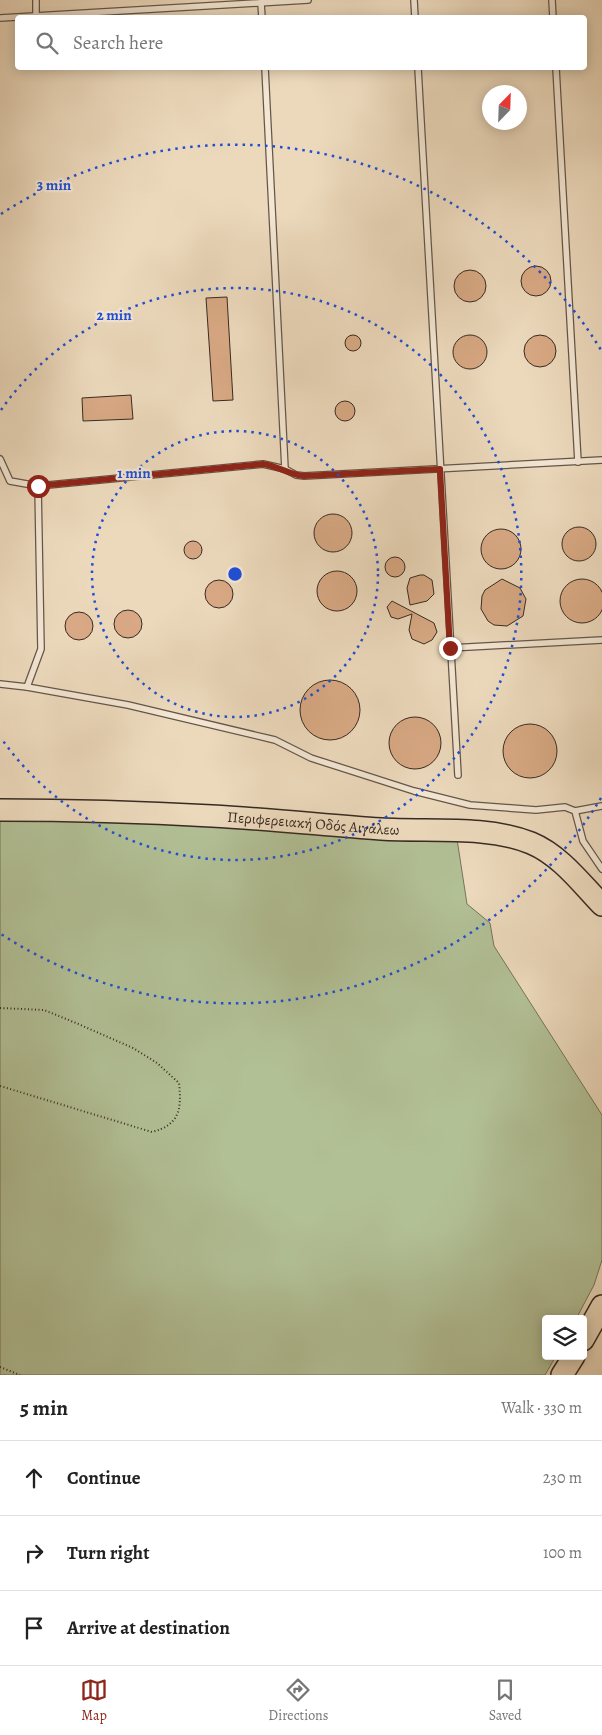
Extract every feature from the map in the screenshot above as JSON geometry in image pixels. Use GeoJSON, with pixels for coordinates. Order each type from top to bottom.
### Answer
{"type":"FeatureCollection","features":[{"type":"Feature","properties":{"kind":"highway","name":"Περιφερειακή Οδός Αιγάλεω"},"geometry":{"type":"LineString","coordinates":[[0,810],[97,811],[213,816],[384,830],[475,833],[514,838],[546,850],[573,874],[602,905]]}},
{"type":"Feature","properties":{"kind":"highway"},"geometry":{"type":"LineString","coordinates":[[587,1333],[602,1306]]}},
{"type":"Feature","properties":{"kind":"highway"},"geometry":{"type":"LineString","coordinates":[[562,1375],[571,1360]]}},
{"type":"Feature","properties":{"kind":"lane"},"geometry":{"type":"LineString","coordinates":[[36,0],[36,15]]}},
{"type":"Feature","properties":{"kind":"lane"},"geometry":{"type":"LineString","coordinates":[[153,0],[154,9]]}},
{"type":"Feature","properties":{"kind":"lane"},"geometry":{"type":"LineString","coordinates":[[53,15],[308,0]]}},
{"type":"Feature","properties":{"kind":"lane"},"geometry":{"type":"LineString","coordinates":[[414,0],[415,15]]}},
{"type":"Feature","properties":{"kind":"lane"},"geometry":{"type":"LineString","coordinates":[[552,0],[553,15]]}},
{"type":"Feature","properties":{"kind":"lane"},"geometry":{"type":"LineString","coordinates":[[262,3],[262,15]]}},
{"type":"Feature","properties":{"kind":"lane"},"geometry":{"type":"LineString","coordinates":[[0,18],[15,17]]}},
{"type":"Feature","properties":{"kind":"lane"},"geometry":{"type":"LineString","coordinates":[[265,70],[285,469]]}},
{"type":"Feature","properties":{"kind":"lane"},"geometry":{"type":"LineString","coordinates":[[418,70],[458,775]]}},
{"type":"Feature","properties":{"kind":"lane"},"geometry":{"type":"LineString","coordinates":[[556,70],[578,462]]}},
{"type":"Feature","properties":{"kind":"lane"},"geometry":{"type":"LineString","coordinates":[[0,459],[10,481],[38,486],[263,464],[304,476],[602,460]]}},
{"type":"Feature","properties":{"kind":"lane"},"geometry":{"type":"LineString","coordinates":[[27,687],[41,649],[38,486]]}},
{"type":"Feature","properties":{"kind":"lane"},"geometry":{"type":"LineString","coordinates":[[450,648],[602,640]]}},
{"type":"Feature","properties":{"kind":"lane"},"geometry":{"type":"LineString","coordinates":[[0,684],[128,704],[275,740],[311,758],[414,791],[470,805],[536,810],[565,807],[575,811],[602,806]]}},
{"type":"Feature","properties":{"kind":"lane"},"geometry":{"type":"LineString","coordinates":[[575,811],[583,841],[602,869]]}},
{"type":"Feature","properties":{"kind":"path"},"geometry":{"type":"LineString","coordinates":[[0,1008],[44,1010],[133,1048],[157,1063],[180,1083],[181,1101],[177,1114],[167,1128],[152,1132],[0,1086]]}},
{"type":"Feature","properties":{"kind":"path"},"geometry":{"type":"LineString","coordinates":[[0,1367],[20,1375]]}},
{"type":"Feature","properties":{"kind":"green space"},"geometry":{"type":"Polygon","coordinates":[[[0,818],[114,821],[457,839],[467,904],[490,923],[494,946],[602,1115],[602,1260],[594,1285],[578,1315],[542,1315],[542,1360],[554,1360],[545,1375],[0,1375],[0,818]]]}},
{"type":"Feature","properties":{"kind":"building"},"geometry":{"type":"Polygon","coordinates":[[[536,266],[547,270],[551,281],[547,292],[536,296],[525,292],[521,281],[525,270],[536,266]]]}},
{"type":"Feature","properties":{"kind":"building"},"geometry":{"type":"Polygon","coordinates":[[[470,270],[476,271],[481,275],[485,280],[485,292],[481,297],[476,301],[470,302],[464,301],[459,297],[455,292],[454,286],[455,280],[459,275],[464,271],[470,270]]]}},
{"type":"Feature","properties":{"kind":"building"},"geometry":{"type":"Polygon","coordinates":[[[227,297],[233,400],[213,401],[206,298],[227,297]]]}},
{"type":"Feature","properties":{"kind":"building"},"geometry":{"type":"Polygon","coordinates":[[[350,335],[356,335],[361,340],[359,349],[350,351],[345,346],[345,340],[350,335]]]}},
{"type":"Feature","properties":{"kind":"building"},"geometry":{"type":"Polygon","coordinates":[[[470,335],[482,340],[487,352],[482,364],[470,369],[458,364],[453,352],[458,340],[470,335]]]}},
{"type":"Feature","properties":{"kind":"building"},"geometry":{"type":"Polygon","coordinates":[[[540,335],[552,339],[556,351],[552,363],[540,367],[528,363],[524,351],[528,339],[540,335]]]}},
{"type":"Feature","properties":{"kind":"building"},"geometry":{"type":"Polygon","coordinates":[[[131,395],[133,419],[83,421],[82,398],[131,395]]]}},
{"type":"Feature","properties":{"kind":"building"},"geometry":{"type":"Polygon","coordinates":[[[345,401],[352,404],[355,411],[352,418],[345,421],[338,418],[335,411],[338,404],[345,401]]]}},
{"type":"Feature","properties":{"kind":"building"},"geometry":{"type":"Polygon","coordinates":[[[333,514],[340,515],[346,520],[351,526],[351,540],[346,546],[340,551],[333,552],[326,551],[320,546],[315,540],[314,533],[315,526],[320,520],[326,515],[333,514]]]}},
{"type":"Feature","properties":{"kind":"building"},"geometry":{"type":"Polygon","coordinates":[[[579,527],[591,532],[596,544],[591,556],[579,561],[567,556],[562,544],[567,532],[579,527]]]}},
{"type":"Feature","properties":{"kind":"building"},"geometry":{"type":"Polygon","coordinates":[[[505,529],[512,532],[518,538],[521,549],[520,557],[512,566],[505,569],[497,569],[490,566],[482,557],[481,545],[484,538],[493,530],[505,529]]]}},
{"type":"Feature","properties":{"kind":"building"},"geometry":{"type":"Polygon","coordinates":[[[189,541],[197,541],[202,546],[200,557],[189,559],[184,554],[184,546],[189,541]]]}},
{"type":"Feature","properties":{"kind":"building"},"geometry":{"type":"Polygon","coordinates":[[[395,557],[402,560],[405,567],[402,574],[395,577],[388,574],[385,567],[388,560],[395,557]]]}},
{"type":"Feature","properties":{"kind":"building"},"geometry":{"type":"Polygon","coordinates":[[[337,571],[351,577],[357,591],[351,605],[337,611],[323,605],[317,591],[323,577],[337,571]]]}},
{"type":"Feature","properties":{"kind":"building"},"geometry":{"type":"Polygon","coordinates":[[[424,575],[432,580],[434,594],[427,601],[410,605],[407,588],[410,578],[424,575]]]}},
{"type":"Feature","properties":{"kind":"building"},"geometry":{"type":"Polygon","coordinates":[[[502,579],[520,588],[526,599],[523,616],[507,626],[494,625],[488,621],[481,609],[482,596],[485,590],[502,579]]]}},
{"type":"Feature","properties":{"kind":"building"},"geometry":{"type":"Polygon","coordinates":[[[219,580],[229,584],[233,594],[229,604],[219,608],[209,604],[205,594],[209,584],[219,580]]]}},
{"type":"Feature","properties":{"kind":"building"},"geometry":{"type":"Polygon","coordinates":[[[573,580],[591,580],[603,592],[603,610],[591,622],[573,622],[561,610],[561,592],[573,580]]]}},
{"type":"Feature","properties":{"kind":"building"},"geometry":{"type":"Polygon","coordinates":[[[392,601],[434,623],[437,632],[432,640],[424,644],[412,639],[409,630],[412,614],[398,619],[391,617],[387,607],[392,601]]]}},
{"type":"Feature","properties":{"kind":"building"},"geometry":{"type":"Polygon","coordinates":[[[128,610],[138,614],[142,624],[138,634],[128,638],[118,634],[114,624],[118,614],[128,610]]]}},
{"type":"Feature","properties":{"kind":"building"},"geometry":{"type":"Polygon","coordinates":[[[79,612],[89,616],[93,626],[89,636],[79,640],[69,636],[65,626],[69,616],[79,612]]]}},
{"type":"Feature","properties":{"kind":"building"},"geometry":{"type":"Polygon","coordinates":[[[324,680],[336,680],[347,685],[355,693],[360,704],[358,722],[347,735],[336,740],[324,740],[313,735],[305,727],[300,716],[300,704],[305,693],[313,685],[324,680]]]}},
{"type":"Feature","properties":{"kind":"building"},"geometry":{"type":"Polygon","coordinates":[[[415,717],[425,719],[433,725],[439,733],[441,743],[439,753],[433,761],[425,767],[415,769],[405,767],[397,761],[391,753],[389,743],[391,733],[397,725],[405,719],[415,717]]]}},
{"type":"Feature","properties":{"kind":"building"},"geometry":{"type":"Polygon","coordinates":[[[525,724],[535,724],[545,728],[553,736],[557,751],[553,766],[545,774],[535,778],[525,778],[515,774],[507,766],[503,756],[503,746],[507,736],[515,728],[525,724]]]}},
{"type":"Feature","properties":{"kind":"route"},"geometry":{"type":"LineString","coordinates":[[38,486],[263,464],[276,466],[296,475],[304,476],[440,469],[450,648]]}}]}
